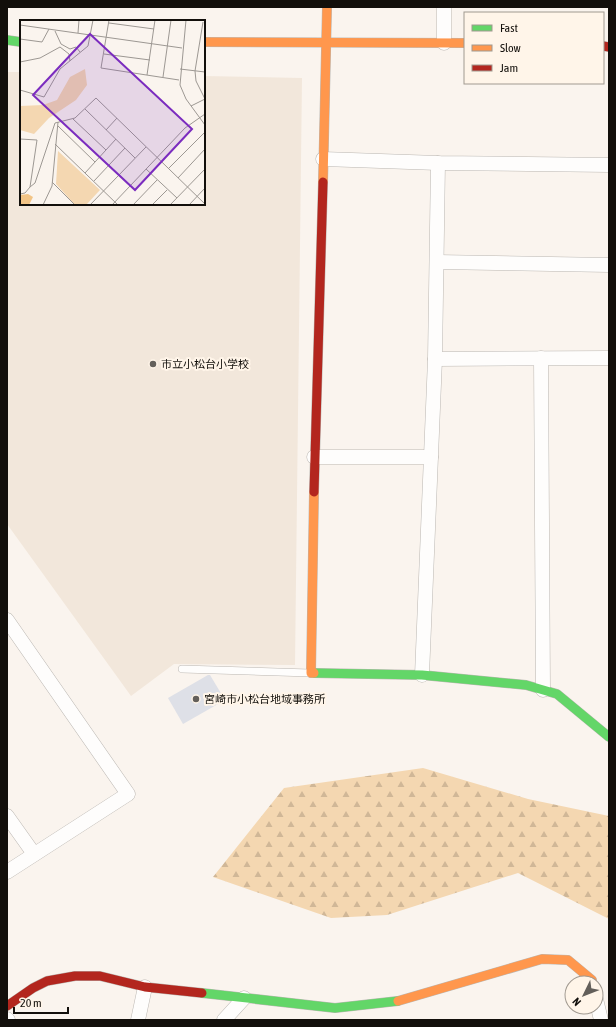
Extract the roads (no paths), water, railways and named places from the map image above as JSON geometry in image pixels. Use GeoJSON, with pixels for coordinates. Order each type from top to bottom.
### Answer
{"type":"FeatureCollection","features":[{"type":"Feature","properties":{"kind":"street"},"geometry":{"type":"LineString","coordinates":[[327,7],[314,457],[311,673],[422,675],[526,685],[557,694],[609,737]]}},
{"type":"Feature","properties":{"kind":"street"},"geometry":{"type":"LineString","coordinates":[[444,7],[444,43]]}},
{"type":"Feature","properties":{"kind":"street"},"geometry":{"type":"LineString","coordinates":[[7,40],[20,42]]}},
{"type":"Feature","properties":{"kind":"street"},"geometry":{"type":"LineString","coordinates":[[205,42],[464,43]]}},
{"type":"Feature","properties":{"kind":"street"},"geometry":{"type":"LineString","coordinates":[[323,159],[438,163],[609,165]]}},
{"type":"Feature","properties":{"kind":"street"},"geometry":{"type":"LineString","coordinates":[[422,675],[435,359],[438,163]]}},
{"type":"Feature","properties":{"kind":"street"},"geometry":{"type":"LineString","coordinates":[[437,262],[609,265]]}},
{"type":"Feature","properties":{"kind":"street"},"geometry":{"type":"LineString","coordinates":[[541,358],[543,690]]}},
{"type":"Feature","properties":{"kind":"street"},"geometry":{"type":"LineString","coordinates":[[435,359],[609,358]]}},
{"type":"Feature","properties":{"kind":"street"},"geometry":{"type":"LineString","coordinates":[[314,457],[430,457]]}},
{"type":"Feature","properties":{"kind":"street"},"geometry":{"type":"LineString","coordinates":[[7,620],[128,794],[7,872]]}},
{"type":"Feature","properties":{"kind":"street"},"geometry":{"type":"LineString","coordinates":[[7,816],[34,854]]}},
{"type":"Feature","properties":{"kind":"street"},"geometry":{"type":"LineString","coordinates":[[7,1006],[33,988],[47,981],[75,976],[100,976],[145,987],[335,1008],[396,1002],[542,959],[568,960],[586,975]]}},
{"type":"Feature","properties":{"kind":"street"},"geometry":{"type":"LineString","coordinates":[[138,1020],[145,987]]}},
{"type":"Feature","properties":{"kind":"street"},"geometry":{"type":"LineString","coordinates":[[224,1020],[244,998]]}},
{"type":"Feature","properties":{"kind":"lane"},"geometry":{"type":"LineString","coordinates":[[182,669],[311,673]]}},
{"type":"Feature","properties":{"kind":"place","name":"市立小松台小学校"},"geometry":{"type":"Point","coordinates":[153,364]}},
{"type":"Feature","properties":{"kind":"place","name":"宮崎市小松台地域事務所"},"geometry":{"type":"Point","coordinates":[196,699]}}]}
